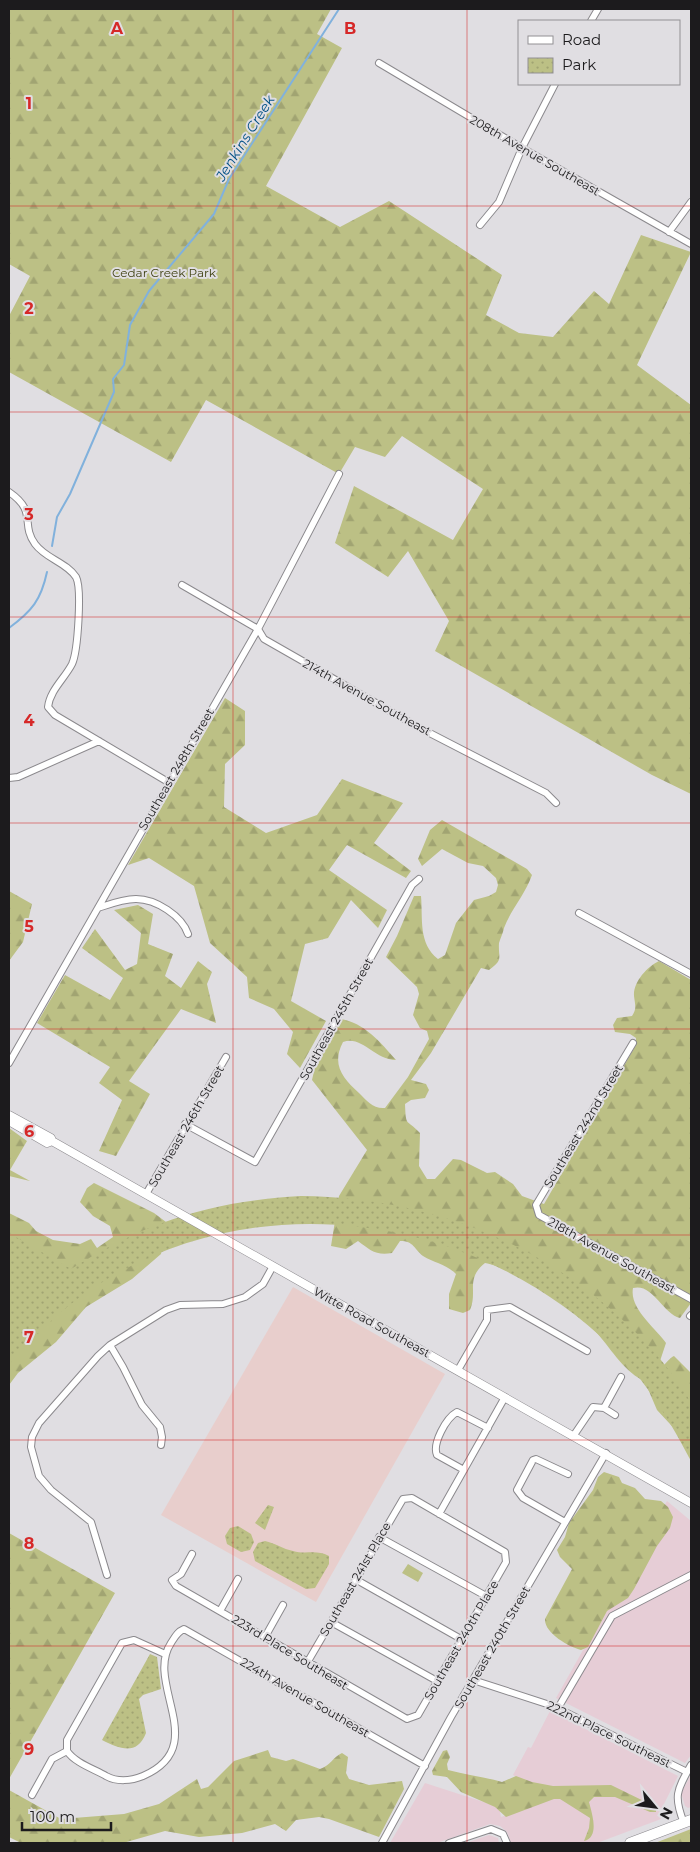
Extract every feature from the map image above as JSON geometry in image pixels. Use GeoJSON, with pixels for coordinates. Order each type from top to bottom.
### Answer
{"type":"FeatureCollection","features":[{"type":"Feature","properties":{"kind":"main road"},"geometry":{"type":"LineString","coordinates":[[630,1843],[688,1822]]}},
{"type":"Feature","properties":{"kind":"street"},"geometry":{"type":"LineString","coordinates":[[592,20],[598,9]]}},
{"type":"Feature","properties":{"kind":"street","name":"208th Avenue Southeast"},"geometry":{"type":"LineString","coordinates":[[379,63],[522,148],[691,244]]}},
{"type":"Feature","properties":{"kind":"street"},"geometry":{"type":"LineString","coordinates":[[480,224],[499,202],[522,148],[554,85]]}},
{"type":"Feature","properties":{"kind":"street"},"geometry":{"type":"LineString","coordinates":[[670,232],[691,202]]}},
{"type":"Feature","properties":{"kind":"street","name":"Southeast 248th Street"},"geometry":{"type":"LineString","coordinates":[[9,1062],[28,1025],[98,908],[168,782],[258,629],[339,474]]}},
{"type":"Feature","properties":{"kind":"street"},"geometry":{"type":"LineString","coordinates":[[9,492],[16,497],[27,512],[30,532],[37,546],[70,570],[80,585],[77,602],[77,645],[72,663],[49,699],[48,706],[55,715],[168,782]]}},
{"type":"Feature","properties":{"kind":"street","name":"214th Avenue Southeast"},"geometry":{"type":"LineString","coordinates":[[182,585],[258,629],[264,639],[272,644],[418,727],[546,792],[556,803]]}},
{"type":"Feature","properties":{"kind":"street"},"geometry":{"type":"LineString","coordinates":[[9,778],[18,777],[99,741]]}},
{"type":"Feature","properties":{"kind":"street","name":"Southeast 245th Street"},"geometry":{"type":"LineString","coordinates":[[185,1124],[255,1162],[412,885],[419,879]]}},
{"type":"Feature","properties":{"kind":"street"},"geometry":{"type":"LineString","coordinates":[[98,908],[138,899],[150,902],[179,918],[185,925],[188,934]]}},
{"type":"Feature","properties":{"kind":"street"},"geometry":{"type":"LineString","coordinates":[[578,913],[691,974]]}},
{"type":"Feature","properties":{"kind":"street","name":"Southeast 242nd Street"},"geometry":{"type":"LineString","coordinates":[[536,1208],[538,1200],[633,1043]]}},
{"type":"Feature","properties":{"kind":"street","name":"Southeast 246th Street"},"geometry":{"type":"LineString","coordinates":[[146,1194],[185,1124],[226,1057]]}},
{"type":"Feature","properties":{"kind":"street","name":"Witte Road Southeast"},"geometry":{"type":"LineString","coordinates":[[9,1114],[51,1138],[52,1141],[606,1453],[691,1503]]}},
{"type":"Feature","properties":{"kind":"street","name":"Witte Road Southeast"},"geometry":{"type":"LineString","coordinates":[[9,1121],[47,1143],[52,1141]]}},
{"type":"Feature","properties":{"kind":"street","name":"218th Avenue Southeast"},"geometry":{"type":"LineString","coordinates":[[536,1208],[539,1215],[691,1299]]}},
{"type":"Feature","properties":{"kind":"street"},"geometry":{"type":"LineString","coordinates":[[107,1575],[91,1522],[44,1483],[33,1460],[32,1437],[39,1423],[98,1356],[110,1346],[166,1310],[180,1305],[222,1304],[245,1297],[263,1284],[273,1266]]}},
{"type":"Feature","properties":{"kind":"street"},"geometry":{"type":"LineString","coordinates":[[458,1370],[487,1320],[487,1310],[510,1307],[587,1351]]}},
{"type":"Feature","properties":{"kind":"street"},"geometry":{"type":"LineString","coordinates":[[110,1346],[124,1367],[142,1405],[160,1427],[161,1445]]}},
{"type":"Feature","properties":{"kind":"street"},"geometry":{"type":"LineString","coordinates":[[604,1408],[621,1377]]}},
{"type":"Feature","properties":{"kind":"street"},"geometry":{"type":"LineString","coordinates":[[439,1514],[505,1397]]}},
{"type":"Feature","properties":{"kind":"street"},"geometry":{"type":"LineString","coordinates":[[574,1435],[592,1407],[604,1408],[615,1415]]}},
{"type":"Feature","properties":{"kind":"street"},"geometry":{"type":"LineString","coordinates":[[464,1470],[441,1458],[435,1451],[440,1436],[452,1415],[456,1412],[488,1428]]}},
{"type":"Feature","properties":{"kind":"street","name":"Southeast 240th Street"},"geometry":{"type":"LineString","coordinates":[[382,1843],[473,1680],[606,1453]]}},
{"type":"Feature","properties":{"kind":"street"},"geometry":{"type":"LineString","coordinates":[[565,1522],[523,1498],[517,1490],[533,1460],[536,1459],[568,1474]]}},
{"type":"Feature","properties":{"kind":"street","name":"Southeast 241st Place"},"geometry":{"type":"LineString","coordinates":[[308,1663],[400,1501],[412,1498],[439,1514]]}},
{"type":"Feature","properties":{"kind":"street","name":"Southeast 240th Place"},"geometry":{"type":"LineString","coordinates":[[411,1719],[418,1715],[507,1558],[503,1549],[439,1514]]}},
{"type":"Feature","properties":{"kind":"street"},"geometry":{"type":"LineString","coordinates":[[379,1537],[486,1596]]}},
{"type":"Feature","properties":{"kind":"street","name":"223rd Place Southeast"},"geometry":{"type":"LineString","coordinates":[[192,1554],[181,1574],[172,1580],[182,1590],[404,1718],[411,1719]]}},
{"type":"Feature","properties":{"kind":"street"},"geometry":{"type":"LineString","coordinates":[[558,1708],[612,1616],[691,1575]]}},
{"type":"Feature","properties":{"kind":"street"},"geometry":{"type":"LineString","coordinates":[[220,1611],[238,1579]]}},
{"type":"Feature","properties":{"kind":"street"},"geometry":{"type":"LineString","coordinates":[[355,1579],[461,1639]]}},
{"type":"Feature","properties":{"kind":"street"},"geometry":{"type":"LineString","coordinates":[[265,1637],[283,1605]]}},
{"type":"Feature","properties":{"kind":"street"},"geometry":{"type":"LineString","coordinates":[[332,1622],[437,1681]]}},
{"type":"Feature","properties":{"kind":"street","name":"224th Avenue Southeast"},"geometry":{"type":"LineString","coordinates":[[165,1654],[178,1633],[184,1629],[425,1766]]}},
{"type":"Feature","properties":{"kind":"street"},"geometry":{"type":"LineString","coordinates":[[134,1640],[165,1654],[164,1668],[176,1736],[163,1763],[141,1777],[127,1780],[114,1779],[72,1757],[67,1751],[67,1740],[122,1644],[134,1640]]}},
{"type":"Feature","properties":{"kind":"street","name":"222nd Place Southeast"},"geometry":{"type":"LineString","coordinates":[[473,1680],[558,1708],[687,1772]]}},
{"type":"Feature","properties":{"kind":"street"},"geometry":{"type":"LineString","coordinates":[[32,1795],[52,1759],[67,1751]]}},
{"type":"Feature","properties":{"kind":"street"},"geometry":{"type":"LineString","coordinates":[[688,1822],[677,1806],[676,1795],[691,1765]]}},
{"type":"Feature","properties":{"kind":"street"},"geometry":{"type":"LineString","coordinates":[[449,1843],[491,1829],[503,1834],[507,1843]]}},
{"type":"Feature","properties":{"kind":"shaded area"},"geometry":{"type":"Polygon","coordinates":[[[293,1287],[445,1374],[316,1602],[161,1515],[293,1287]]]}},
{"type":"Feature","properties":{"kind":"shaded area"},"geometry":{"type":"Polygon","coordinates":[[[667,1501],[691,1521],[691,1755],[685,1763],[556,1698],[667,1501]]]}},
{"type":"Feature","properties":{"kind":"shaded area"},"geometry":{"type":"Polygon","coordinates":[[[550,1711],[678,1776],[660,1812],[661,1819],[597,1843],[511,1843],[507,1832],[500,1826],[490,1824],[437,1843],[390,1843],[425,1783],[499,1807],[501,1817],[558,1796],[586,1797],[531,1785],[513,1775],[528,1747],[531,1748],[550,1711]]]}},
{"type":"Feature","properties":{"kind":"shaded area"},"geometry":{"type":"Polygon","coordinates":[[[691,1775],[691,1807],[688,1808],[685,1806],[681,1793],[691,1775]]]}},
{"type":"Feature","properties":{"kind":"shaded area"},"geometry":{"type":"Polygon","coordinates":[[[489,1835],[498,1838],[499,1843],[466,1843],[489,1835]]]}},
{"type":"Feature","properties":{"kind":"green space","name":"Cedar Creek Park"},"geometry":{"type":"Polygon","coordinates":[[[9,9],[331,9],[317,34],[342,48],[266,186],[340,227],[389,201],[502,275],[486,315],[519,333],[553,337],[594,291],[609,304],[641,235],[691,252],[637,365],[691,405],[691,794],[652,775],[435,651],[449,621],[408,551],[388,577],[335,543],[354,486],[453,540],[483,489],[402,436],[385,457],[355,447],[339,474],[206,400],[171,462],[9,372],[9,316],[30,276],[9,264],[9,9]]]}},
{"type":"Feature","properties":{"kind":"green space"},"geometry":{"type":"Polygon","coordinates":[[[225,698],[245,711],[245,745],[225,764],[224,807],[266,833],[317,815],[342,779],[403,803],[374,843],[411,871],[406,878],[347,845],[329,870],[387,910],[378,928],[351,900],[328,938],[305,944],[291,1001],[326,1021],[300,1068],[287,1054],[293,1032],[274,1009],[249,998],[247,977],[210,943],[194,886],[149,858],[128,865],[225,698]]]}},
{"type":"Feature","properties":{"kind":"green space"},"geometry":{"type":"Polygon","coordinates":[[[442,820],[527,869],[532,875],[504,928],[499,943],[498,961],[489,970],[481,968],[431,1053],[411,1080],[426,1084],[429,1090],[425,1098],[411,1100],[405,1104],[406,1120],[420,1133],[419,1166],[427,1179],[435,1179],[453,1159],[461,1160],[487,1173],[495,1172],[513,1184],[522,1196],[544,1204],[636,1045],[636,1038],[630,1034],[615,1032],[613,1025],[617,1018],[632,1016],[634,1013],[634,991],[638,980],[650,967],[659,961],[691,980],[691,1303],[680,1318],[646,1290],[633,1288],[633,1296],[639,1311],[666,1343],[659,1364],[642,1380],[628,1370],[586,1322],[559,1301],[511,1272],[485,1263],[475,1275],[470,1310],[463,1313],[449,1309],[449,1294],[456,1274],[423,1256],[408,1242],[400,1241],[392,1253],[386,1254],[374,1252],[358,1241],[346,1249],[331,1246],[339,1196],[367,1150],[312,1080],[317,1058],[340,1019],[357,1024],[371,1034],[396,1060],[381,1056],[362,1044],[350,1041],[343,1042],[338,1058],[340,1070],[348,1082],[368,1102],[374,1106],[385,1108],[408,1077],[429,1039],[427,1031],[420,1028],[413,1015],[419,994],[417,987],[386,957],[414,896],[421,896],[424,938],[427,946],[438,959],[445,955],[456,923],[474,900],[496,892],[498,885],[496,878],[483,866],[468,863],[442,849],[422,866],[418,859],[430,830],[442,820]]]}},
{"type":"Feature","properties":{"kind":"green space"},"geometry":{"type":"Polygon","coordinates":[[[9,891],[32,904],[23,942],[9,961],[9,891]]]}},
{"type":"Feature","properties":{"kind":"green space"},"geometry":{"type":"Polygon","coordinates":[[[138,905],[153,914],[148,944],[173,954],[165,976],[181,988],[198,961],[212,972],[207,984],[216,1023],[181,1009],[129,1081],[150,1094],[116,1156],[99,1151],[122,1100],[99,1083],[110,1067],[37,1023],[65,975],[110,1000],[123,978],[82,948],[95,929],[125,970],[137,964],[141,933],[114,910],[138,905]]]}},
{"type":"Feature","properties":{"kind":"green space"},"geometry":{"type":"Polygon","coordinates":[[[9,1128],[27,1141],[10,1170],[30,1181],[9,1176],[9,1128]]]}},
{"type":"Feature","properties":{"kind":"green space"},"geometry":{"type":"Polygon","coordinates":[[[94,1183],[154,1213],[166,1222],[161,1254],[132,1279],[86,1307],[56,1342],[18,1373],[9,1385],[9,1213],[29,1223],[36,1231],[53,1240],[80,1244],[91,1239],[97,1248],[113,1237],[110,1226],[93,1216],[80,1202],[87,1188],[94,1183]]]}},
{"type":"Feature","properties":{"kind":"green space"},"geometry":{"type":"Polygon","coordinates":[[[301,1196],[349,1199],[397,1206],[443,1217],[488,1233],[530,1254],[571,1278],[609,1308],[644,1341],[684,1390],[692,1409],[691,1461],[656,1401],[636,1373],[612,1347],[544,1293],[468,1254],[387,1231],[304,1224],[222,1233],[144,1260],[72,1304],[9,1365],[9,1233],[71,1269],[126,1238],[181,1216],[238,1203],[301,1196]]]}},
{"type":"Feature","properties":{"kind":"green space"},"geometry":{"type":"Polygon","coordinates":[[[674,1356],[691,1373],[691,1458],[683,1438],[657,1410],[648,1389],[652,1381],[671,1357],[674,1356]]]}},
{"type":"Feature","properties":{"kind":"green space"},"geometry":{"type":"Polygon","coordinates":[[[604,1472],[619,1477],[622,1483],[635,1488],[645,1499],[661,1501],[668,1507],[673,1517],[670,1528],[657,1546],[628,1598],[607,1611],[588,1647],[581,1650],[558,1639],[549,1629],[545,1619],[572,1569],[560,1557],[557,1550],[565,1537],[569,1523],[593,1490],[598,1477],[604,1472]]]}},
{"type":"Feature","properties":{"kind":"green space"},"geometry":{"type":"Polygon","coordinates":[[[268,1505],[274,1507],[265,1530],[255,1523],[268,1505]]]}},
{"type":"Feature","properties":{"kind":"green space"},"geometry":{"type":"Polygon","coordinates":[[[238,1526],[251,1534],[254,1542],[250,1550],[241,1552],[227,1544],[225,1536],[230,1528],[238,1526]]]}},
{"type":"Feature","properties":{"kind":"green space"},"geometry":{"type":"Polygon","coordinates":[[[9,1533],[115,1593],[9,1779],[9,1533]]]}},
{"type":"Feature","properties":{"kind":"green space"},"geometry":{"type":"Polygon","coordinates":[[[265,1541],[293,1551],[320,1553],[329,1556],[329,1564],[315,1588],[306,1589],[255,1561],[253,1552],[258,1543],[265,1541]]]}},
{"type":"Feature","properties":{"kind":"green space"},"geometry":{"type":"Polygon","coordinates":[[[408,1564],[423,1573],[418,1582],[402,1573],[408,1564]]]}},
{"type":"Feature","properties":{"kind":"green space"},"geometry":{"type":"Polygon","coordinates":[[[150,1654],[157,1657],[161,1689],[143,1695],[139,1699],[146,1733],[138,1745],[133,1748],[121,1748],[102,1740],[150,1654]]]}},
{"type":"Feature","properties":{"kind":"green space"},"geometry":{"type":"Polygon","coordinates":[[[268,1750],[271,1757],[286,1761],[293,1759],[320,1769],[342,1753],[348,1757],[346,1773],[349,1779],[369,1785],[402,1781],[404,1789],[379,1837],[319,1817],[296,1820],[286,1831],[275,1824],[242,1833],[199,1837],[165,1831],[123,1843],[21,1843],[9,1837],[9,1790],[61,1819],[124,1814],[159,1804],[197,1779],[201,1789],[208,1787],[234,1761],[268,1750]]]}},
{"type":"Feature","properties":{"kind":"green space"},"geometry":{"type":"Polygon","coordinates":[[[447,1750],[450,1757],[447,1764],[448,1770],[502,1782],[516,1776],[532,1782],[553,1786],[611,1785],[656,1807],[656,1812],[650,1812],[615,1797],[594,1797],[589,1802],[594,1824],[592,1835],[584,1841],[589,1828],[590,1818],[560,1799],[554,1799],[506,1817],[495,1807],[461,1792],[447,1777],[433,1775],[432,1771],[443,1751],[447,1750]]]}},
{"type":"Feature","properties":{"kind":"green space"},"geometry":{"type":"Polygon","coordinates":[[[691,1829],[691,1843],[655,1843],[691,1829]]]}},
{"type":"Feature","properties":{"kind":"waterway","name":"Jenkins Creek"},"geometry":{"type":"LineString","coordinates":[[52,546],[57,517],[70,494],[114,392],[113,379],[124,365],[130,325],[149,291],[214,214],[229,179],[339,9]]}},
{"type":"Feature","properties":{"kind":"waterway","name":"Jenkins Creek"},"geometry":{"type":"LineString","coordinates":[[9,628],[30,610],[42,590],[47,572]]}}]}
